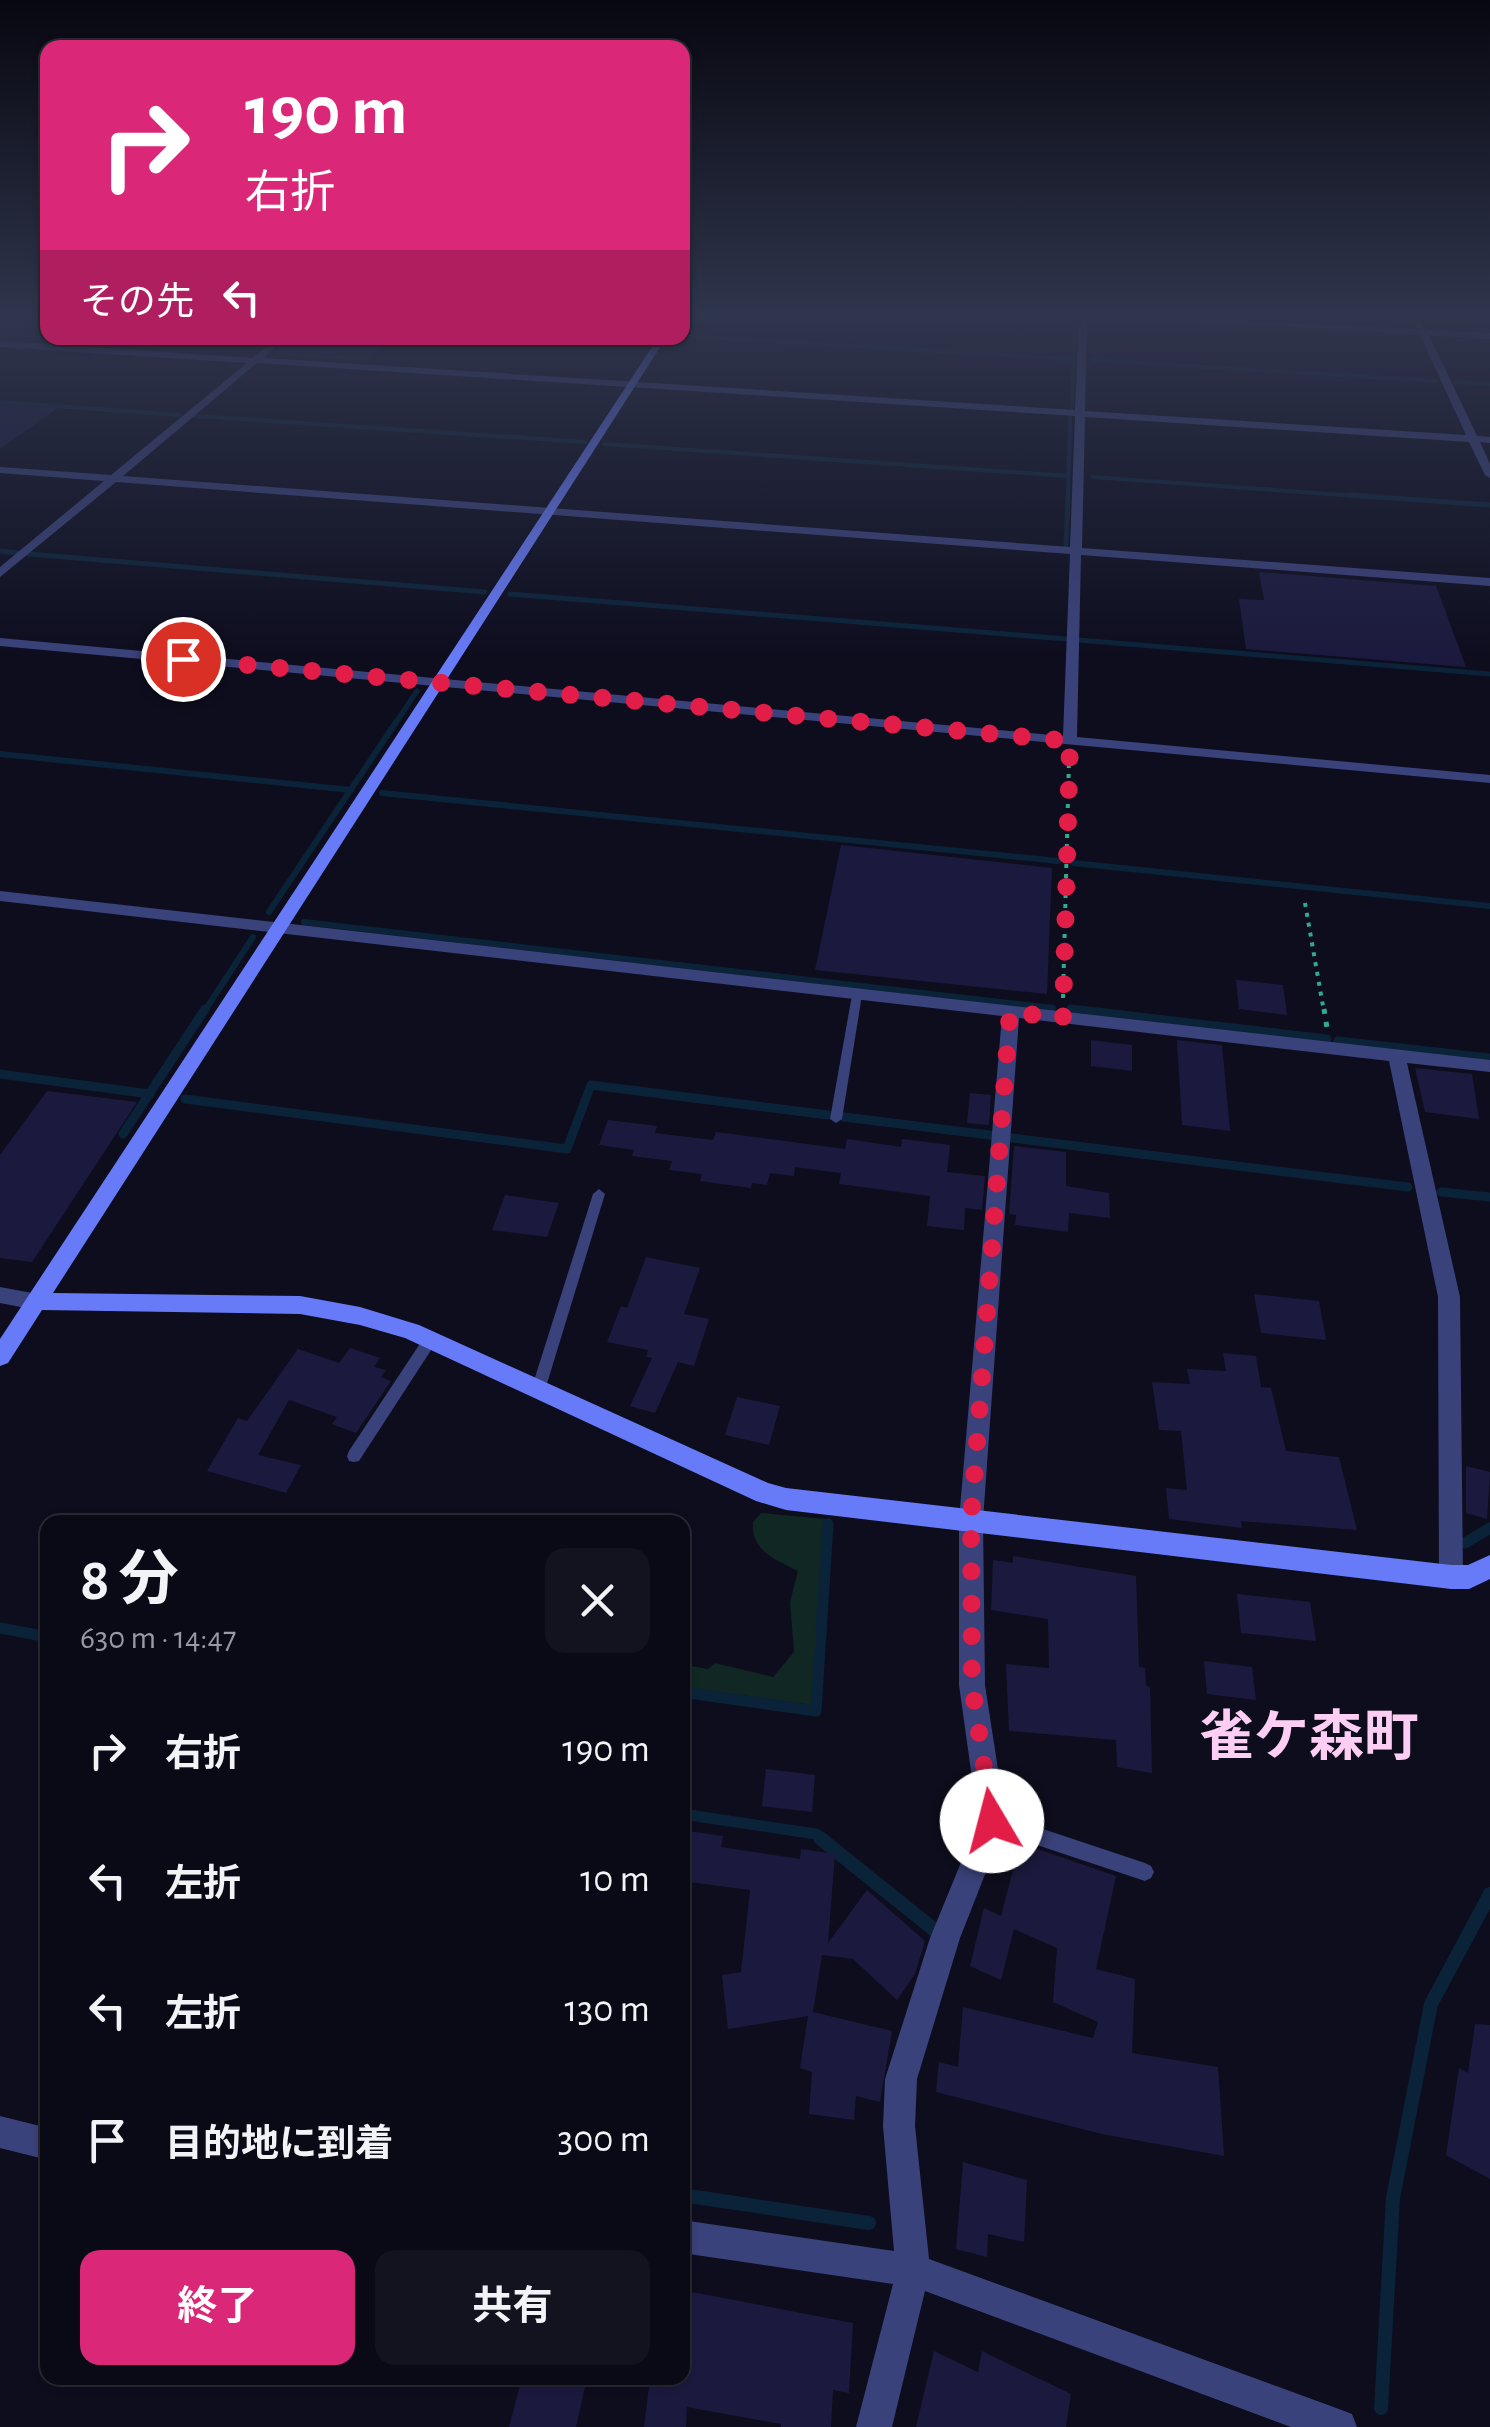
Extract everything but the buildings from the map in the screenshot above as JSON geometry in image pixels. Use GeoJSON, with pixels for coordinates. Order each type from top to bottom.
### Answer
{"type":"FeatureCollection","features":[{"type":"Feature","properties":{"kind":"street"},"geometry":{"type":"LineString","coordinates":[[0,572],[169,431]]}},
{"type":"Feature","properties":{"kind":"street"},"geometry":{"type":"LineString","coordinates":[[0,1356],[601,431]]}},
{"type":"Feature","properties":{"kind":"street"},"geometry":{"type":"LineString","coordinates":[[1070,741],[1080,431]]}},
{"type":"Feature","properties":{"kind":"street"},"geometry":{"type":"LineString","coordinates":[[1352,431],[1490,440]]}},
{"type":"Feature","properties":{"kind":"street"},"geometry":{"type":"LineString","coordinates":[[1469,431],[1490,475]]}},
{"type":"Feature","properties":{"kind":"street"},"geometry":{"type":"LineString","coordinates":[[0,470],[1490,582]]}},
{"type":"Feature","properties":{"kind":"street"},"geometry":{"type":"LineString","coordinates":[[0,642],[1490,779]]}},
{"type":"Feature","properties":{"kind":"street"},"geometry":{"type":"LineString","coordinates":[[0,896],[1490,1066]]}},
{"type":"Feature","properties":{"kind":"street"},"geometry":{"type":"LineString","coordinates":[[874,2427],[913,2270],[899,2126],[901,2079],[945,1938],[992,1821],[972,1685],[971,1520],[1010,1012]]}},
{"type":"Feature","properties":{"kind":"street"},"geometry":{"type":"LineString","coordinates":[[1397,1056],[1449,1297],[1452,1577]]}},
{"type":"Feature","properties":{"kind":"street"},"geometry":{"type":"LineString","coordinates":[[0,1295],[36,1300],[300,1304],[360,1316],[430,1340],[775,1496],[1452,1577],[1487,1573]]}},
{"type":"Feature","properties":{"kind":"street"},"geometry":{"type":"LineString","coordinates":[[0,2132],[40,2142]]}},
{"type":"Feature","properties":{"kind":"street"},"geometry":{"type":"LineString","coordinates":[[690,2237],[913,2270],[1339,2427]]}},
{"type":"Feature","properties":{"kind":"lane"},"geometry":{"type":"LineString","coordinates":[[836,1119],[858,995]]}},
{"type":"Feature","properties":{"kind":"lane"},"geometry":{"type":"LineString","coordinates":[[538,1390],[598,1194]]}},
{"type":"Feature","properties":{"kind":"lane"},"geometry":{"type":"LineString","coordinates":[[354,1456],[430,1340]]}},
{"type":"Feature","properties":{"kind":"lane"},"geometry":{"type":"LineString","coordinates":[[992,1821],[1145,1872]]}},
{"type":"Feature","properties":{"kind":"path"},"geometry":{"type":"LineString","coordinates":[[1063,1018],[1070,741]]}},
{"type":"Feature","properties":{"kind":"path"},"geometry":{"type":"LineString","coordinates":[[1305,903],[1331,1048]]}},
{"type":"Feature","properties":{"kind":"green space"},"geometry":{"type":"Polygon","coordinates":[[[761,1513],[825,1519],[812,1705],[690,1688],[690,1666],[708,1669],[715,1663],[773,1677],[794,1652],[790,1602],[798,1571],[760,1547],[753,1522],[761,1513]]]}},
{"type":"Feature","properties":{"kind":"waterway"},"geometry":{"type":"LineString","coordinates":[[424,431],[585,442]]}},
{"type":"Feature","properties":{"kind":"waterway"},"geometry":{"type":"LineString","coordinates":[[1069,476],[1070,431]]}},
{"type":"Feature","properties":{"kind":"waterway"},"geometry":{"type":"LineString","coordinates":[[604,444],[1069,476]]}},
{"type":"Feature","properties":{"kind":"waterway"},"geometry":{"type":"LineString","coordinates":[[1068,498],[1069,476]]}},
{"type":"Feature","properties":{"kind":"waterway"},"geometry":{"type":"LineString","coordinates":[[1093,477],[1386,498]]}},
{"type":"Feature","properties":{"kind":"waterway"},"geometry":{"type":"LineString","coordinates":[[1066,546],[1068,495]]}},
{"type":"Feature","properties":{"kind":"waterway"},"geometry":{"type":"LineString","coordinates":[[1350,495],[1490,505]]}},
{"type":"Feature","properties":{"kind":"waterway"},"geometry":{"type":"LineString","coordinates":[[0,551],[18,553]]}},
{"type":"Feature","properties":{"kind":"waterway"},"geometry":{"type":"LineString","coordinates":[[29,554],[485,592]]}},
{"type":"Feature","properties":{"kind":"waterway"},"geometry":{"type":"LineString","coordinates":[[510,594],[1067,639]]}},
{"type":"Feature","properties":{"kind":"waterway"},"geometry":{"type":"LineString","coordinates":[[1079,640],[1490,674]]}},
{"type":"Feature","properties":{"kind":"waterway"},"geometry":{"type":"LineString","coordinates":[[395,724],[417,691]]}},
{"type":"Feature","properties":{"kind":"waterway"},"geometry":{"type":"LineString","coordinates":[[351,790],[396,722]]}},
{"type":"Feature","properties":{"kind":"waterway"},"geometry":{"type":"LineString","coordinates":[[0,754],[351,790]]}},
{"type":"Feature","properties":{"kind":"waterway"},"geometry":{"type":"LineString","coordinates":[[269,912],[351,790]]}},
{"type":"Feature","properties":{"kind":"waterway"},"geometry":{"type":"LineString","coordinates":[[382,793],[1058,861]]}},
{"type":"Feature","properties":{"kind":"waterway"},"geometry":{"type":"LineString","coordinates":[[1073,863],[1490,906]]}},
{"type":"Feature","properties":{"kind":"waterway"},"geometry":{"type":"LineString","coordinates":[[304,922],[1053,1008]]}},
{"type":"Feature","properties":{"kind":"waterway"},"geometry":{"type":"LineString","coordinates":[[204,1012],[253,937]]}},
{"type":"Feature","properties":{"kind":"waterway"},"geometry":{"type":"LineString","coordinates":[[149,1094],[205,1009]]}},
{"type":"Feature","properties":{"kind":"waterway"},"geometry":{"type":"LineString","coordinates":[[1069,1009],[1093,1012]]}},
{"type":"Feature","properties":{"kind":"waterway"},"geometry":{"type":"LineString","coordinates":[[1071,1009],[1327,1039]]}},
{"type":"Feature","properties":{"kind":"waterway"},"geometry":{"type":"LineString","coordinates":[[1338,1041],[1490,1058]]}},
{"type":"Feature","properties":{"kind":"waterway"},"geometry":{"type":"LineString","coordinates":[[0,1074],[149,1094]]}},
{"type":"Feature","properties":{"kind":"waterway"},"geometry":{"type":"LineString","coordinates":[[185,1099],[567,1149],[591,1085],[828,1115]]}},
{"type":"Feature","properties":{"kind":"waterway"},"geometry":{"type":"LineString","coordinates":[[123,1134],[149,1094]]}},
{"type":"Feature","properties":{"kind":"waterway"},"geometry":{"type":"LineString","coordinates":[[844,1117],[990,1135]]}},
{"type":"Feature","properties":{"kind":"waterway"},"geometry":{"type":"LineString","coordinates":[[1012,1138],[1408,1187]]}},
{"type":"Feature","properties":{"kind":"waterway"},"geometry":{"type":"LineString","coordinates":[[1441,1192],[1490,1197]]}},
{"type":"Feature","properties":{"kind":"waterway"},"geometry":{"type":"LineString","coordinates":[[690,1693],[816,1711],[828,1524]]}},
{"type":"Feature","properties":{"kind":"waterway"},"geometry":{"type":"LineString","coordinates":[[1465,1543],[1490,1528]]}},
{"type":"Feature","properties":{"kind":"waterway"},"geometry":{"type":"LineString","coordinates":[[0,1628],[40,1636]]}},
{"type":"Feature","properties":{"kind":"waterway"},"geometry":{"type":"LineString","coordinates":[[690,1815],[816,1834],[824,1840]]}},
{"type":"Feature","properties":{"kind":"waterway"},"geometry":{"type":"LineString","coordinates":[[820,1838],[942,1936]]}},
{"type":"Feature","properties":{"kind":"waterway"},"geometry":{"type":"LineString","coordinates":[[1381,2408],[1393,2198],[1431,2004],[1490,1894]]}},
{"type":"Feature","properties":{"kind":"waterway"},"geometry":{"type":"LineString","coordinates":[[690,2196],[869,2223]]}},
{"type":"Feature","properties":{"kind":"district","name":"雀ケ森町"},"geometry":{"type":"Point","coordinates":[1309,1738]}},
{"type":"Feature","properties":{"kind":"route"},"geometry":{"type":"LineString","coordinates":[[183,659],[1070,741],[1063,1018],[1010,1012],[971,1520],[972,1685],[992,1821]]}}]}
